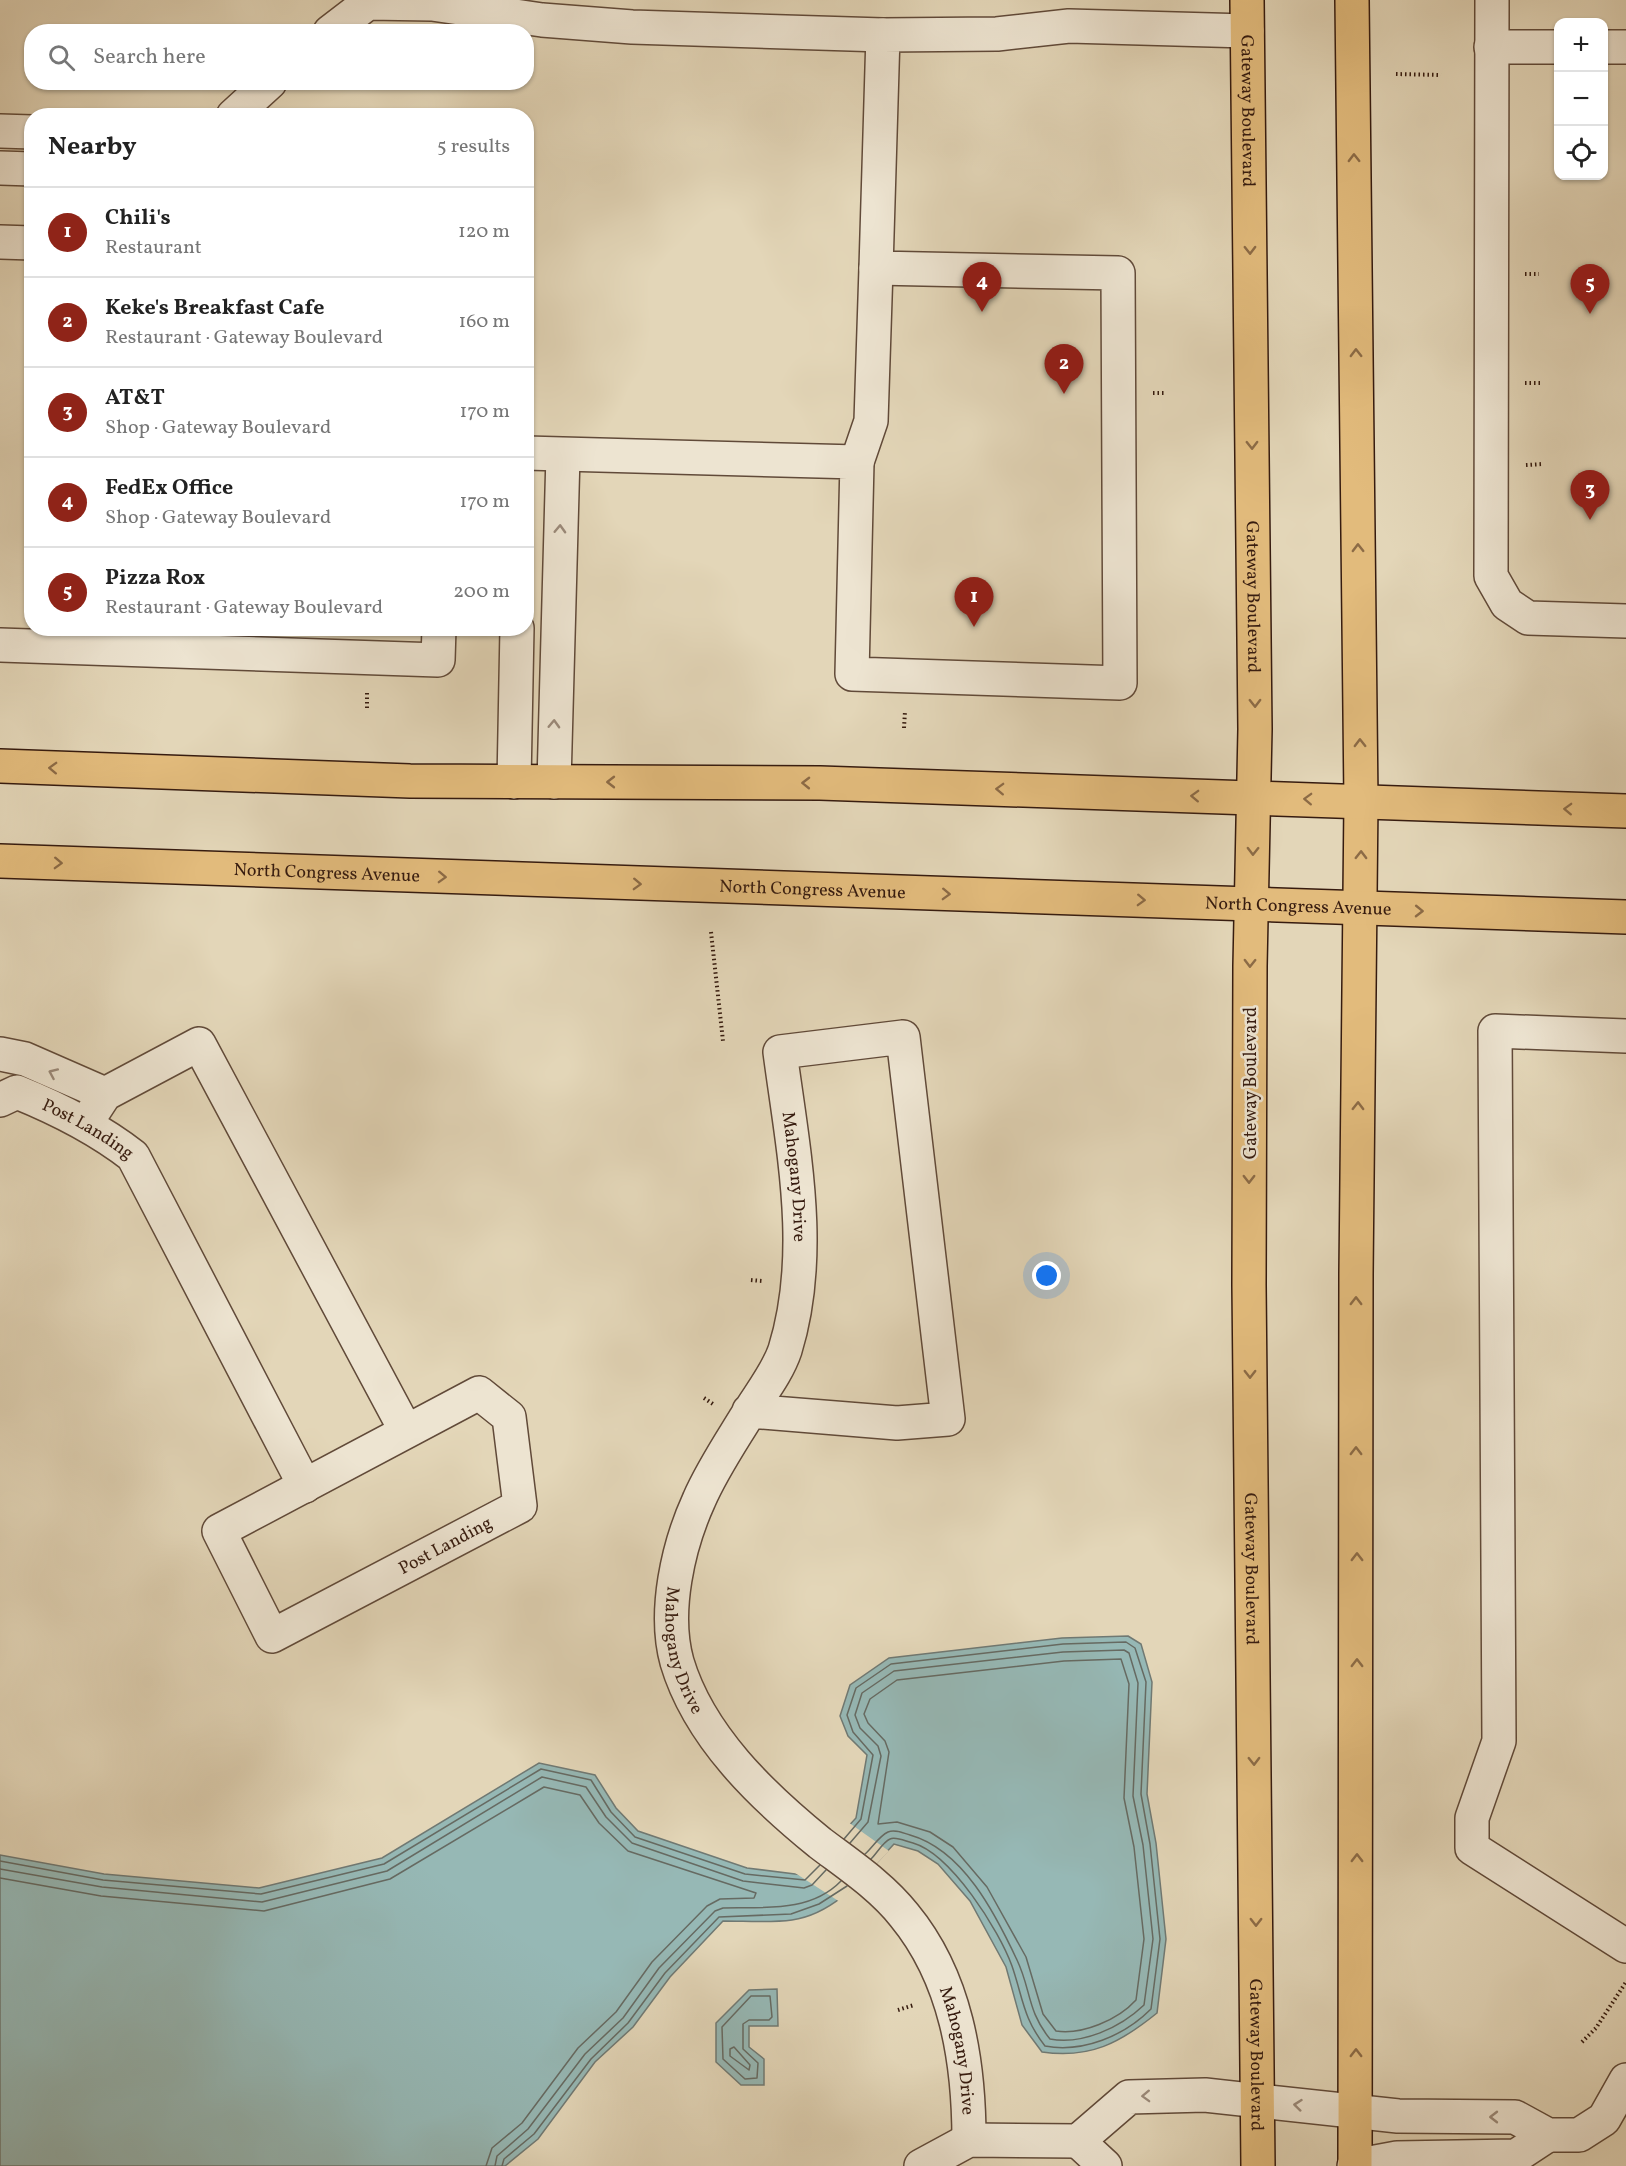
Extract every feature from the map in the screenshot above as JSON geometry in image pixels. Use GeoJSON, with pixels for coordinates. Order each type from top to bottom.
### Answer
{"type":"FeatureCollection","features":[{"type":"Feature","properties":{"kind":"main road"},"geometry":{"type":"LineString","coordinates":[[1352,0],[1361,801],[1356,1274],[1355,2166]]}},
{"type":"Feature","properties":{"kind":"main road","name":"Gateway Boulevard"},"geometry":{"type":"LineString","coordinates":[[1247,15],[1254,798],[1251,905],[1249,1297],[1258,2166]]}},
{"type":"Feature","properties":{"kind":"main road"},"geometry":{"type":"LineString","coordinates":[[0,766],[388,781],[820,783],[1626,811]]}},
{"type":"Feature","properties":{"kind":"main road","name":"North Congress Avenue"},"geometry":{"type":"LineString","coordinates":[[0,861],[1360,910],[1626,917]]}},
{"type":"Feature","properties":{"kind":"street"},"geometry":{"type":"LineString","coordinates":[[1492,0],[1491,576],[1507,604],[1528,618],[1626,621]]}},
{"type":"Feature","properties":{"kind":"street"},"geometry":{"type":"LineString","coordinates":[[340,24],[368,3],[432,4],[542,20],[632,27],[883,34],[997,34],[1069,13],[1247,15]]}},
{"type":"Feature","properties":{"kind":"street"},"geometry":{"type":"LineString","coordinates":[[876,268],[1118,273],[1120,683],[852,674],[857,462],[871,421],[883,34]]}},
{"type":"Feature","properties":{"kind":"street"},"geometry":{"type":"LineString","coordinates":[[1491,47],[1554,47]]}},
{"type":"Feature","properties":{"kind":"street"},"geometry":{"type":"LineString","coordinates":[[1608,47],[1626,47]]}},
{"type":"Feature","properties":{"kind":"street"},"geometry":{"type":"LineString","coordinates":[[242,108],[261,90]]}},
{"type":"Feature","properties":{"kind":"street"},"geometry":{"type":"LineString","coordinates":[[0,130],[24,132]]}},
{"type":"Feature","properties":{"kind":"street"},"geometry":{"type":"LineString","coordinates":[[0,168],[24,169]]}},
{"type":"Feature","properties":{"kind":"street"},"geometry":{"type":"LineString","coordinates":[[0,242],[24,243]]}},
{"type":"Feature","properties":{"kind":"street"},"geometry":{"type":"LineString","coordinates":[[534,453],[857,462]]}},
{"type":"Feature","properties":{"kind":"street"},"geometry":{"type":"LineString","coordinates":[[554,782],[563,454]]}},
{"type":"Feature","properties":{"kind":"street"},"geometry":{"type":"LineString","coordinates":[[0,645],[438,660],[439,636]]}},
{"type":"Feature","properties":{"kind":"street"},"geometry":{"type":"LineString","coordinates":[[514,782],[517,636]]}},
{"type":"Feature","properties":{"kind":"street"},"geometry":{"type":"LineString","coordinates":[[1626,1036],[1495,1030],[1499,1741],[1472,1818],[1472,1848],[1626,1946]]}},
{"type":"Feature","properties":{"kind":"street","name":"Mahogany Drive"},"geometry":{"type":"LineString","coordinates":[[749,1411],[897,1423],[948,1419],[903,1037],[780,1052],[798,1197],[801,1248],[799,1284],[784,1354],[749,1411],[699,1499],[687,1530],[677,1570],[672,1616],[676,1659],[699,1710],[727,1752],[764,1793],[906,1917],[938,1969],[962,2035],[969,2100],[969,2140]]}},
{"type":"Feature","properties":{"kind":"street"},"geometry":{"type":"LineString","coordinates":[[86,1123],[105,1094],[199,1044],[406,1431]]}},
{"type":"Feature","properties":{"kind":"street","name":"Post Landing"},"geometry":{"type":"LineString","coordinates":[[0,1054],[25,1059],[105,1094]]}},
{"type":"Feature","properties":{"kind":"street","name":"Post Landing"},"geometry":{"type":"LineString","coordinates":[[0,1100],[17,1092],[86,1123],[133,1156],[305,1486]]}},
{"type":"Feature","properties":{"kind":"street","name":"Post Landing"},"geometry":{"type":"LineString","coordinates":[[479,1393],[509,1417],[520,1506],[272,1636],[219,1531],[406,1431],[479,1393]]}},
{"type":"Feature","properties":{"kind":"street"},"geometry":{"type":"LineString","coordinates":[[1105,2166],[1078,2141],[1129,2097],[1204,2095],[1398,2116],[1515,2117],[1548,2135],[1579,2135],[1615,2126],[1626,2080]]}},
{"type":"Feature","properties":{"kind":"street"},"geometry":{"type":"LineString","coordinates":[[1355,2166],[1397,2158],[1516,2156],[1548,2135]]}},
{"type":"Feature","properties":{"kind":"street","name":"Mahogany Drive"},"geometry":{"type":"LineString","coordinates":[[921,2166],[969,2140],[1078,2141]]}},
{"type":"Feature","properties":{"kind":"path"},"geometry":{"type":"LineString","coordinates":[[1396,74],[1441,75]]}},
{"type":"Feature","properties":{"kind":"path"},"geometry":{"type":"LineString","coordinates":[[711,932],[723,1041]]}},
{"type":"Feature","properties":{"kind":"path"},"geometry":{"type":"LineString","coordinates":[[1582,2042],[1596,2028],[1626,1982]]}},
{"type":"Feature","properties":{"kind":"water"},"geometry":{"type":"Polygon","coordinates":[[[1128,1636],[1141,1644],[1152,1682],[1147,1794],[1156,1843],[1166,1939],[1157,2013],[1117,2040],[1090,2051],[1059,2054],[1042,2052],[1022,2025],[1006,1967],[970,1901],[938,1864],[918,1851],[894,1844],[861,1880],[823,1910],[792,1920],[723,1921],[670,1977],[633,2027],[595,2062],[538,2139],[505,2166],[0,2166],[0,1855],[104,1874],[259,1888],[382,1858],[539,1763],[595,1775],[616,1808],[638,1831],[747,1868],[803,1875],[856,1818],[867,1755],[848,1736],[840,1716],[850,1685],[889,1658],[1062,1638],[1128,1636]]]}},
{"type":"Feature","properties":{"kind":"water"},"geometry":{"type":"Polygon","coordinates":[[[777,1989],[778,2026],[749,2026],[749,2047],[764,2059],[764,2085],[741,2085],[716,2062],[716,2023],[749,1990],[777,1989]]]}},
{"type":"Feature","properties":{"kind":"pier"},"geometry":{"type":"Polygon","coordinates":[[[848,1822],[889,1851],[840,1902],[792,1871],[802,1872],[848,1822]]]}},
{"type":"Feature","properties":{"kind":"place","name":"FedEx Office"},"geometry":{"type":"Point","coordinates":[982,312]}},
{"type":"Feature","properties":{"kind":"place","name":"Pizza Rox"},"geometry":{"type":"Point","coordinates":[1590,314]}},
{"type":"Feature","properties":{"kind":"place","name":"Keke's Breakfast Cafe"},"geometry":{"type":"Point","coordinates":[1064,394]}},
{"type":"Feature","properties":{"kind":"place","name":"AT&T"},"geometry":{"type":"Point","coordinates":[1590,520]}},
{"type":"Feature","properties":{"kind":"place","name":"Chili's"},"geometry":{"type":"Point","coordinates":[974,627]}}]}
